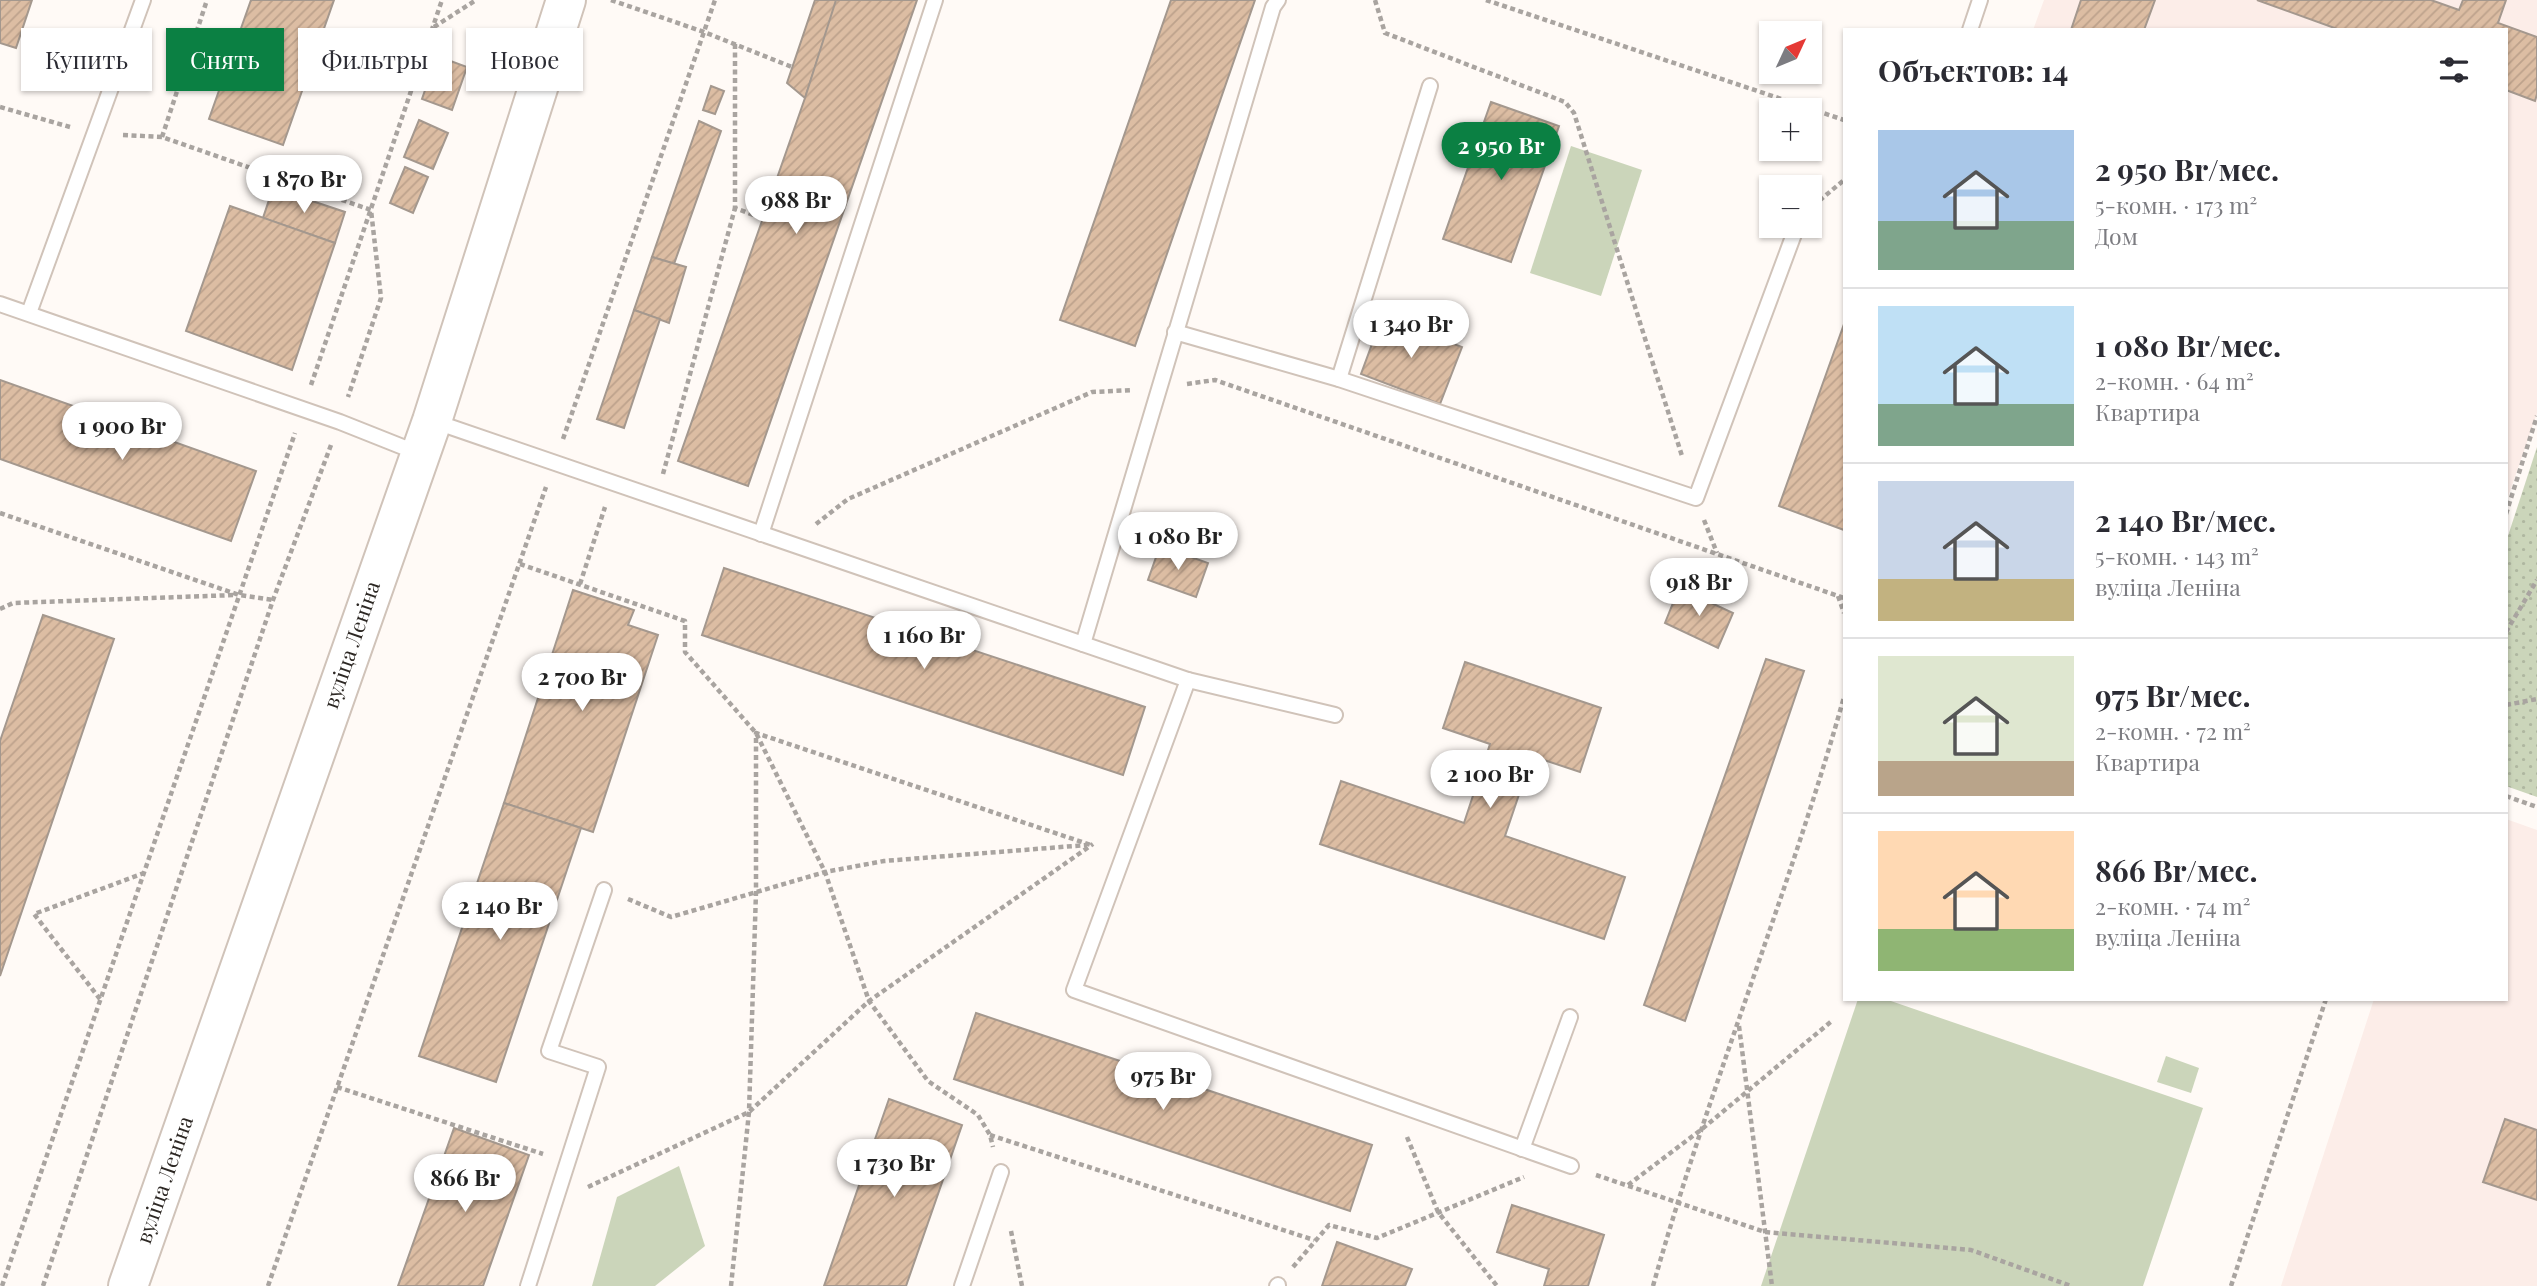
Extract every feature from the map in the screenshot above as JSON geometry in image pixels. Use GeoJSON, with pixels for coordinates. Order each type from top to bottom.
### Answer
{"type":"FeatureCollection","features":[{"type":"Feature","properties":{"kind":"main road","name":"вуліца Леніна"},"geometry":{"type":"LineString","coordinates":[[128,1286],[425,437],[566,0]]}},
{"type":"Feature","properties":{"kind":"lane"},"geometry":{"type":"LineString","coordinates":[[29,313],[143,0]]}},
{"type":"Feature","properties":{"kind":"lane"},"geometry":{"type":"LineString","coordinates":[[761,534],[935,0]]}},
{"type":"Feature","properties":{"kind":"lane"},"geometry":{"type":"LineString","coordinates":[[1083,644],[1273,7],[1278,0]]}},
{"type":"Feature","properties":{"kind":"lane"},"geometry":{"type":"LineString","coordinates":[[1971,28],[1980,0]]}},
{"type":"Feature","properties":{"kind":"lane"},"geometry":{"type":"LineString","coordinates":[[1339,379],[1430,86]]}},
{"type":"Feature","properties":{"kind":"lane"},"geometry":{"type":"LineString","coordinates":[[1175,332],[1339,379],[1696,498],[1793,238]]}},
{"type":"Feature","properties":{"kind":"lane"},"geometry":{"type":"LineString","coordinates":[[0,304],[340,422],[555,463],[1188,680],[1335,715]]}},
{"type":"Feature","properties":{"kind":"lane"},"geometry":{"type":"LineString","coordinates":[[1188,680],[1074,990],[1572,1166]]}},
{"type":"Feature","properties":{"kind":"lane"},"geometry":{"type":"LineString","coordinates":[[528,1286],[598,1067],[549,1051],[604,890]]}},
{"type":"Feature","properties":{"kind":"lane"},"geometry":{"type":"LineString","coordinates":[[1522,1149],[1570,1017]]}},
{"type":"Feature","properties":{"kind":"lane"},"geometry":{"type":"LineString","coordinates":[[962,1286],[1001,1172]]}},
{"type":"Feature","properties":{"kind":"path"},"geometry":{"type":"LineString","coordinates":[[162,137],[207,0]]}},
{"type":"Feature","properties":{"kind":"path"},"geometry":{"type":"LineString","coordinates":[[2,1286],[442,0]]}},
{"type":"Feature","properties":{"kind":"path"},"geometry":{"type":"LineString","coordinates":[[433,27],[476,0]]}},
{"type":"Feature","properties":{"kind":"path"},"geometry":{"type":"LineString","coordinates":[[611,0],[704,32],[792,67]]}},
{"type":"Feature","properties":{"kind":"path"},"geometry":{"type":"LineString","coordinates":[[268,1286],[715,0]]}},
{"type":"Feature","properties":{"kind":"path"},"geometry":{"type":"LineString","coordinates":[[1375,0],[1385,33],[1565,102],[1574,113],[1696,498],[1717,554]]}},
{"type":"Feature","properties":{"kind":"path"},"geometry":{"type":"LineString","coordinates":[[1486,0],[1843,120]]}},
{"type":"Feature","properties":{"kind":"path"},"geometry":{"type":"LineString","coordinates":[[656,498],[735,208],[735,44]]}},
{"type":"Feature","properties":{"kind":"path"},"geometry":{"type":"LineString","coordinates":[[0,107],[96,134],[162,137],[371,210]]}},
{"type":"Feature","properties":{"kind":"path"},"geometry":{"type":"LineString","coordinates":[[1822,199],[1843,181]]}},
{"type":"Feature","properties":{"kind":"path"},"geometry":{"type":"LineString","coordinates":[[735,208],[762,218]]}},
{"type":"Feature","properties":{"kind":"path"},"geometry":{"type":"LineString","coordinates":[[43,1286],[273,600],[340,422],[381,298],[371,210]]}},
{"type":"Feature","properties":{"kind":"path"},"geometry":{"type":"LineString","coordinates":[[790,543],[848,499],[1092,392],[1158,388],[1215,380],[1843,598]]}},
{"type":"Feature","properties":{"kind":"path"},"geometry":{"type":"LineString","coordinates":[[2508,508],[2537,416]]}},
{"type":"Feature","properties":{"kind":"path"},"geometry":{"type":"LineString","coordinates":[[580,584],[612,483]]}},
{"type":"Feature","properties":{"kind":"path"},"geometry":{"type":"LineString","coordinates":[[0,513],[239,595]]}},
{"type":"Feature","properties":{"kind":"path"},"geometry":{"type":"LineString","coordinates":[[520,564],[685,621],[685,652],[756,733],[825,872],[869,1001],[928,1081],[978,1115],[990,1135],[1001,1172],[1022,1286]]}},
{"type":"Feature","properties":{"kind":"path"},"geometry":{"type":"LineString","coordinates":[[2508,629],[2537,580]]}},
{"type":"Feature","properties":{"kind":"path"},"geometry":{"type":"LineString","coordinates":[[0,609],[13,603],[239,595],[273,600]]}},
{"type":"Feature","properties":{"kind":"path"},"geometry":{"type":"LineString","coordinates":[[1837,596],[1843,611]]}},
{"type":"Feature","properties":{"kind":"path"},"geometry":{"type":"LineString","coordinates":[[2508,705],[2537,699]]}},
{"type":"Feature","properties":{"kind":"path"},"geometry":{"type":"LineString","coordinates":[[1653,1286],[1676,1202],[1739,1022],[1843,700]]}},
{"type":"Feature","properties":{"kind":"path"},"geometry":{"type":"LineString","coordinates":[[756,733],[1091,845]]}},
{"type":"Feature","properties":{"kind":"path"},"geometry":{"type":"LineString","coordinates":[[731,1286],[749,1112],[756,892],[756,733]]}},
{"type":"Feature","properties":{"kind":"path"},"geometry":{"type":"LineString","coordinates":[[2508,797],[2537,807]]}},
{"type":"Feature","properties":{"kind":"path"},"geometry":{"type":"LineString","coordinates":[[604,890],[671,917],[825,872],[884,862],[1091,845],[1131,834]]}},
{"type":"Feature","properties":{"kind":"path"},"geometry":{"type":"LineString","coordinates":[[556,1203],[749,1112],[869,1001],[1091,845]]}},
{"type":"Feature","properties":{"kind":"path"},"geometry":{"type":"LineString","coordinates":[[100,1000],[34,914],[144,873]]}},
{"type":"Feature","properties":{"kind":"path"},"geometry":{"type":"LineString","coordinates":[[2231,1286],[2325,1001]]}},
{"type":"Feature","properties":{"kind":"path"},"geometry":{"type":"LineString","coordinates":[[1628,1185],[1702,1129],[1833,1020]]}},
{"type":"Feature","properties":{"kind":"path"},"geometry":{"type":"LineString","coordinates":[[1739,1022],[1772,1286]]}},
{"type":"Feature","properties":{"kind":"path"},"geometry":{"type":"LineString","coordinates":[[337,1087],[569,1163]]}},
{"type":"Feature","properties":{"kind":"path"},"geometry":{"type":"LineString","coordinates":[[1394,1103],[1438,1212],[1497,1286]]}},
{"type":"Feature","properties":{"kind":"path"},"geometry":{"type":"LineString","coordinates":[[990,1135],[1314,1240]]}},
{"type":"Feature","properties":{"kind":"path"},"geometry":{"type":"LineString","coordinates":[[1278,1286],[1329,1224],[1377,1238],[1529,1175],[1572,1166],[1765,1232],[1971,1250],[2071,1286]]}},
{"type":"Feature","properties":{"kind":"shaded area"},"geometry":{"type":"Polygon","coordinates":[[[2044,0],[2537,0],[2537,413],[2508,497],[2508,28],[2034,28],[2044,0]]]}},
{"type":"Feature","properties":{"kind":"shaded area"},"geometry":{"type":"Polygon","coordinates":[[[2508,820],[2537,830],[2537,1286],[2281,1286],[2373,1001],[2508,1001],[2508,820]]]}},
{"type":"Feature","properties":{"kind":"green space"},"geometry":{"type":"Polygon","coordinates":[[[1571,146],[1642,170],[1601,296],[1530,273],[1571,146]]]}},
{"type":"Feature","properties":{"kind":"green space"},"geometry":{"type":"Polygon","coordinates":[[[2537,447],[2537,797],[2508,787],[2508,536],[2537,447]]]}},
{"type":"Feature","properties":{"kind":"green space"},"geometry":{"type":"Polygon","coordinates":[[[1857,1001],[1891,1001],[2203,1108],[2143,1286],[1761,1286],[1857,1001]]]}},
{"type":"Feature","properties":{"kind":"green space"},"geometry":{"type":"Polygon","coordinates":[[[2166,1056],[2199,1068],[2191,1093],[2157,1082],[2166,1056]]]}},
{"type":"Feature","properties":{"kind":"green space"},"geometry":{"type":"Polygon","coordinates":[[[679,1166],[705,1246],[655,1286],[592,1286],[617,1197],[679,1166]]]}},
{"type":"Feature","properties":{"kind":"building"},"geometry":{"type":"Polygon","coordinates":[[[0,0],[32,0],[16,48],[0,43],[0,0]]]}},
{"type":"Feature","properties":{"kind":"building"},"geometry":{"type":"Polygon","coordinates":[[[251,0],[334,0],[324,28],[298,28],[298,91],[302,91],[283,145],[209,119],[219,91],[284,91],[284,28],[241,28],[251,0]]]}},
{"type":"Feature","properties":{"kind":"building"},"geometry":{"type":"Polygon","coordinates":[[[815,0],[837,0],[805,98],[787,83],[815,0]]]}},
{"type":"Feature","properties":{"kind":"building"},"geometry":{"type":"Polygon","coordinates":[[[836,0],[917,0],[748,486],[678,461],[805,98],[836,0]]]}},
{"type":"Feature","properties":{"kind":"building"},"geometry":{"type":"Polygon","coordinates":[[[1171,0],[1255,0],[1135,346],[1060,320],[1171,0]]]}},
{"type":"Feature","properties":{"kind":"building"},"geometry":{"type":"Polygon","coordinates":[[[2081,0],[2155,0],[2145,28],[2072,28],[2081,0]]]}},
{"type":"Feature","properties":{"kind":"building"},"geometry":{"type":"Polygon","coordinates":[[[2257,0],[2431,0],[2459,10],[2463,0],[2506,0],[2498,23],[2537,37],[2535,101],[2508,91],[2508,28],[2334,28],[2257,0]]]}},
{"type":"Feature","properties":{"kind":"building"},"geometry":{"type":"Polygon","coordinates":[[[452,62],[466,67],[452,110],[422,99],[425,91],[452,91],[452,62]]]}},
{"type":"Feature","properties":{"kind":"building"},"geometry":{"type":"Polygon","coordinates":[[[711,86],[724,91],[715,114],[703,110],[711,86]]]}},
{"type":"Feature","properties":{"kind":"building"},"geometry":{"type":"Polygon","coordinates":[[[1491,102],[1559,126],[1511,262],[1443,239],[1491,102]]]}},
{"type":"Feature","properties":{"kind":"building"},"geometry":{"type":"Polygon","coordinates":[[[419,120],[448,133],[433,169],[404,157],[419,120]]]}},
{"type":"Feature","properties":{"kind":"building"},"geometry":{"type":"Polygon","coordinates":[[[699,121],[721,131],[674,264],[652,257],[699,121]]]}},
{"type":"Feature","properties":{"kind":"building"},"geometry":{"type":"Polygon","coordinates":[[[405,167],[428,177],[413,213],[390,203],[405,167]]]}},
{"type":"Feature","properties":{"kind":"building"},"geometry":{"type":"Polygon","coordinates":[[[273,188],[345,212],[335,243],[263,218],[273,188]]]}},
{"type":"Feature","properties":{"kind":"building"},"geometry":{"type":"Polygon","coordinates":[[[230,206],[335,243],[292,370],[186,331],[230,206]]]}},
{"type":"Feature","properties":{"kind":"building"},"geometry":{"type":"Polygon","coordinates":[[[652,257],[686,267],[669,323],[634,310],[652,257]]]}},
{"type":"Feature","properties":{"kind":"building"},"geometry":{"type":"Polygon","coordinates":[[[634,310],[660,319],[624,428],[597,419],[634,310]]]}},
{"type":"Feature","properties":{"kind":"building"},"geometry":{"type":"Polygon","coordinates":[[[1382,317],[1462,347],[1440,404],[1361,374],[1382,317]]]}},
{"type":"Feature","properties":{"kind":"building"},"geometry":{"type":"Polygon","coordinates":[[[1843,327],[1843,530],[1779,506],[1843,327]]]}},
{"type":"Feature","properties":{"kind":"building"},"geometry":{"type":"Polygon","coordinates":[[[0,380],[256,471],[231,541],[0,459],[0,380]]]}},
{"type":"Feature","properties":{"kind":"building"},"geometry":{"type":"Polygon","coordinates":[[[1160,546],[1208,563],[1196,597],[1148,580],[1160,546]]]}},
{"type":"Feature","properties":{"kind":"building"},"geometry":{"type":"Polygon","coordinates":[[[724,568],[1145,707],[1123,775],[702,635],[724,568]]]}},
{"type":"Feature","properties":{"kind":"building"},"geometry":{"type":"Polygon","coordinates":[[[1679,588],[1733,613],[1718,648],[1665,623],[1679,588]]]}},
{"type":"Feature","properties":{"kind":"building"},"geometry":{"type":"Polygon","coordinates":[[[573,590],[634,610],[628,625],[658,635],[593,832],[504,803],[573,590]]]}},
{"type":"Feature","properties":{"kind":"building"},"geometry":{"type":"Polygon","coordinates":[[[43,615],[114,639],[0,976],[0,741],[43,615]]]}},
{"type":"Feature","properties":{"kind":"building"},"geometry":{"type":"Polygon","coordinates":[[[1766,659],[1804,671],[1685,1021],[1644,1005],[1766,659]]]}},
{"type":"Feature","properties":{"kind":"building"},"geometry":{"type":"Polygon","coordinates":[[[1465,662],[1601,708],[1580,772],[1532,756],[1505,836],[1625,877],[1604,939],[1320,844],[1341,781],[1464,823],[1490,744],[1443,728],[1465,662]]]}},
{"type":"Feature","properties":{"kind":"building"},"geometry":{"type":"Polygon","coordinates":[[[504,803],[581,828],[496,1082],[419,1056],[504,803]]]}},
{"type":"Feature","properties":{"kind":"building"},"geometry":{"type":"Polygon","coordinates":[[[976,1013],[1372,1145],[1350,1211],[954,1079],[976,1013]]]}},
{"type":"Feature","properties":{"kind":"building"},"geometry":{"type":"Polygon","coordinates":[[[889,1099],[962,1125],[906,1286],[824,1286],[889,1099]]]}},
{"type":"Feature","properties":{"kind":"building"},"geometry":{"type":"Polygon","coordinates":[[[2505,1119],[2537,1130],[2537,1200],[2483,1182],[2505,1119]]]}},
{"type":"Feature","properties":{"kind":"building"},"geometry":{"type":"Polygon","coordinates":[[[454,1128],[529,1155],[483,1286],[398,1286],[454,1128]]]}},
{"type":"Feature","properties":{"kind":"building"},"geometry":{"type":"Polygon","coordinates":[[[1512,1205],[1604,1235],[1588,1286],[1544,1286],[1549,1269],[1497,1252],[1512,1205]]]}},
{"type":"Feature","properties":{"kind":"building"},"geometry":{"type":"Polygon","coordinates":[[[1337,1242],[1412,1269],[1405,1286],[1322,1286],[1337,1242]]]}}]}
